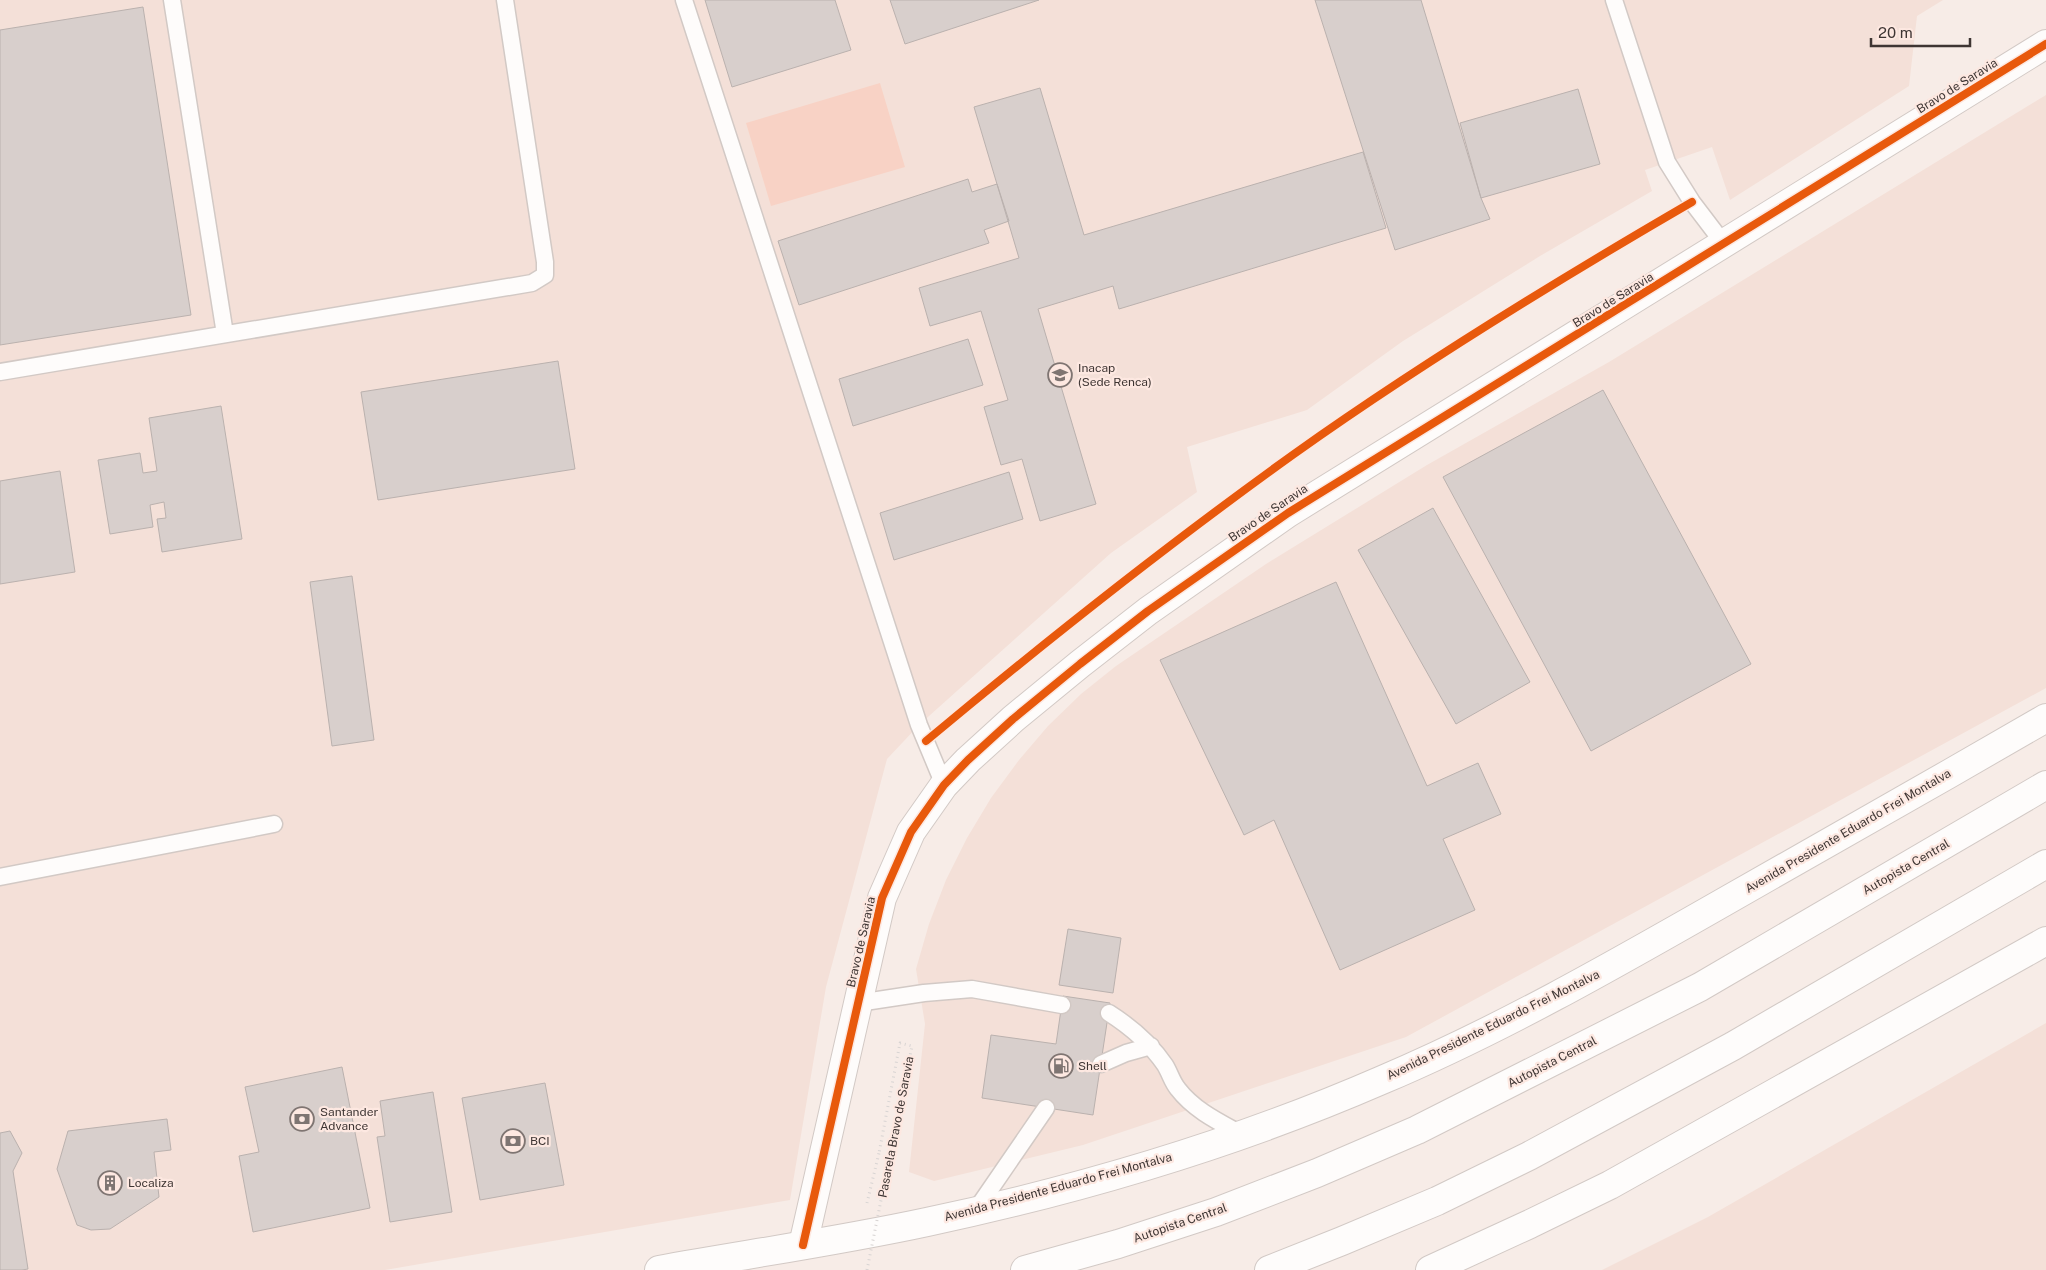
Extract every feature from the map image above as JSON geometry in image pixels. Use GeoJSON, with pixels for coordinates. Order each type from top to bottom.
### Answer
{"type":"FeatureCollection","features":[{"type":"Feature","properties":{"kind":"main road","name":"Bravo de Saravia"},"geometry":{"type":"LineString","coordinates":[[803,1245],[882,898],[911,832],[944,785],[1012,719],[1148,611],[1217,561],[1344,478],[2046,44]]}},
{"type":"Feature","properties":{"kind":"main road","name":"Avenida Presidente Eduardo Frei Montalva"},"geometry":{"type":"LineString","coordinates":[[659,1270],[926,1222],[1108,1176],[1241,1134],[1382,1080],[1530,1009],[1613,965],[2046,718]]}},
{"type":"Feature","properties":{"kind":"main road","name":"Autopista Central"},"geometry":{"type":"LineString","coordinates":[[1026,1270],[1118,1244],[1216,1212],[1318,1173],[1417,1130],[1700,987],[2046,785]]}},
{"type":"Feature","properties":{"kind":"main road"},"geometry":{"type":"LineString","coordinates":[[1269,1270],[1437,1201],[1530,1156],[1733,1046],[2046,864]]}},
{"type":"Feature","properties":{"kind":"main road"},"geometry":{"type":"LineString","coordinates":[[1430,1270],[1610,1185],[2046,941]]}},
{"type":"Feature","properties":{"kind":"lane"},"geometry":{"type":"LineString","coordinates":[[172,0],[225,334]]}},
{"type":"Feature","properties":{"kind":"lane"},"geometry":{"type":"LineString","coordinates":[[0,372],[532,283],[545,275],[545,262],[505,0]]}},
{"type":"Feature","properties":{"kind":"lane"},"geometry":{"type":"LineString","coordinates":[[684,0],[916,715],[944,785]]}},
{"type":"Feature","properties":{"kind":"lane"},"geometry":{"type":"LineString","coordinates":[[1614,0],[1667,162],[1692,202],[1724,244]]}},
{"type":"Feature","properties":{"kind":"lane"},"geometry":{"type":"LineString","coordinates":[[0,877],[274,824]]}},
{"type":"Feature","properties":{"kind":"lane"},"geometry":{"type":"LineString","coordinates":[[858,1003],[924,993],[972,989],[1062,1005]]}},
{"type":"Feature","properties":{"kind":"lane"},"geometry":{"type":"LineString","coordinates":[[1109,1013],[1131,1028],[1151,1046],[1166,1066],[1177,1088],[1201,1111],[1241,1134]]}},
{"type":"Feature","properties":{"kind":"lane"},"geometry":{"type":"LineString","coordinates":[[1101,1064],[1126,1053],[1151,1046]]}},
{"type":"Feature","properties":{"kind":"lane"},"geometry":{"type":"LineString","coordinates":[[976,1210],[1046,1108]]}},
{"type":"Feature","properties":{"kind":"shaded area"},"geometry":{"type":"Polygon","coordinates":[[[0,0],[1943,0],[1917,16],[1909,86],[1730,200],[1712,147],[1645,170],[1652,191],[1540,256],[1403,341],[1307,410],[1187,447],[1197,492],[1111,553],[919,725],[887,759],[826,987],[790,1200],[385,1270],[0,1270],[0,0]]]}},
{"type":"Feature","properties":{"kind":"shaded area"},"geometry":{"type":"Polygon","coordinates":[[[880,83],[905,167],[771,206],[746,123],[880,83]]]}},
{"type":"Feature","properties":{"kind":"shaded area"},"geometry":{"type":"Polygon","coordinates":[[[2046,95],[2046,688],[1406,1037],[1083,1145],[934,1181],[909,1172],[925,1024],[916,969],[929,924],[946,880],[967,838],[991,798],[1019,760],[1048,726],[1081,694],[1116,666],[1266,564],[1427,465],[1609,362],[2046,95]]]}},
{"type":"Feature","properties":{"kind":"shaded area"},"geometry":{"type":"Polygon","coordinates":[[[2046,1023],[2046,1270],[1602,1270],[1708,1217],[2046,1023]]]}},
{"type":"Feature","properties":{"kind":"building"},"geometry":{"type":"Polygon","coordinates":[[[705,0],[835,0],[851,50],[732,87],[705,0]]]}},
{"type":"Feature","properties":{"kind":"building"},"geometry":{"type":"Polygon","coordinates":[[[890,0],[1039,0],[905,44],[890,0]]]}},
{"type":"Feature","properties":{"kind":"building"},"geometry":{"type":"Polygon","coordinates":[[[1315,0],[1421,0],[1481,198],[1490,219],[1395,250],[1315,0]]]}},
{"type":"Feature","properties":{"kind":"building"},"geometry":{"type":"Polygon","coordinates":[[[143,7],[191,315],[0,345],[0,30],[143,7]]]}},
{"type":"Feature","properties":{"kind":"building"},"geometry":{"type":"Polygon","coordinates":[[[1040,88],[1084,235],[1363,152],[1386,228],[1119,309],[1113,286],[1038,309],[1096,504],[1040,521],[1022,459],[1001,465],[984,407],[1008,400],[981,311],[930,326],[919,288],[1019,258],[974,107],[1040,88]]]}},
{"type":"Feature","properties":{"kind":"building"},"geometry":{"type":"Polygon","coordinates":[[[1578,89],[1600,164],[1481,198],[1460,123],[1578,89]]]}},
{"type":"Feature","properties":{"kind":"building"},"geometry":{"type":"Polygon","coordinates":[[[968,179],[972,192],[997,184],[1009,221],[984,230],[989,243],[799,305],[778,241],[968,179]]]}},
{"type":"Feature","properties":{"kind":"building"},"geometry":{"type":"Polygon","coordinates":[[[968,339],[983,385],[853,426],[839,379],[968,339]]]}},
{"type":"Feature","properties":{"kind":"building"},"geometry":{"type":"Polygon","coordinates":[[[558,361],[575,469],[378,500],[361,392],[558,361]]]}},
{"type":"Feature","properties":{"kind":"building"},"geometry":{"type":"Polygon","coordinates":[[[1603,390],[1751,664],[1591,751],[1443,477],[1603,390]]]}},
{"type":"Feature","properties":{"kind":"building"},"geometry":{"type":"Polygon","coordinates":[[[221,406],[242,539],[162,552],[157,519],[166,518],[164,502],[150,505],[153,527],[110,534],[98,460],[140,453],[143,473],[157,471],[149,418],[221,406]]]}},
{"type":"Feature","properties":{"kind":"building"},"geometry":{"type":"Polygon","coordinates":[[[60,471],[75,572],[0,584],[0,481],[60,471]]]}},
{"type":"Feature","properties":{"kind":"building"},"geometry":{"type":"Polygon","coordinates":[[[1009,472],[1023,519],[894,560],[880,513],[1009,472]]]}},
{"type":"Feature","properties":{"kind":"building"},"geometry":{"type":"Polygon","coordinates":[[[1433,508],[1530,682],[1456,724],[1358,550],[1433,508]]]}},
{"type":"Feature","properties":{"kind":"building"},"geometry":{"type":"Polygon","coordinates":[[[352,576],[374,740],[332,746],[310,582],[352,576]]]}},
{"type":"Feature","properties":{"kind":"building"},"geometry":{"type":"Polygon","coordinates":[[[1336,582],[1427,786],[1478,763],[1501,814],[1443,839],[1475,910],[1340,970],[1274,820],[1244,835],[1160,660],[1336,582]]]}},
{"type":"Feature","properties":{"kind":"building"},"geometry":{"type":"Polygon","coordinates":[[[1068,929],[1121,938],[1113,993],[1059,985],[1068,929]]]}},
{"type":"Feature","properties":{"kind":"building"},"geometry":{"type":"Polygon","coordinates":[[[1063,996],[1110,1003],[1093,1115],[982,1098],[991,1035],[1056,1044],[1063,996]]]}},
{"type":"Feature","properties":{"kind":"building","name":"Santander Advance"},"geometry":{"type":"Polygon","coordinates":[[[342,1067],[370,1208],[253,1232],[239,1156],[259,1152],[245,1087],[342,1067]]]}},
{"type":"Feature","properties":{"kind":"building","name":"BCI"},"geometry":{"type":"Polygon","coordinates":[[[545,1083],[564,1185],[480,1200],[462,1098],[545,1083]]]}},
{"type":"Feature","properties":{"kind":"building"},"geometry":{"type":"Polygon","coordinates":[[[433,1092],[452,1212],[390,1222],[377,1137],[385,1136],[380,1101],[433,1092]]]}},
{"type":"Feature","properties":{"kind":"building","name":"Localiza"},"geometry":{"type":"Polygon","coordinates":[[[167,1119],[171,1150],[154,1152],[159,1197],[110,1229],[91,1230],[77,1225],[57,1169],[68,1131],[167,1119]]]}},
{"type":"Feature","properties":{"kind":"building"},"geometry":{"type":"Polygon","coordinates":[[[10,1131],[22,1153],[13,1171],[28,1269],[22,1270],[0,1270],[0,1133],[10,1131]]]}},
{"type":"Feature","properties":{"kind":"cycle path"},"geometry":{"type":"LineString","coordinates":[[803,1245],[882,898],[911,832],[944,785],[968,760],[1013,719],[1148,611],[1288,513],[2046,44]]}},
{"type":"Feature","properties":{"kind":"cycle path"},"geometry":{"type":"LineString","coordinates":[[926,741],[1107,594],[1200,523],[1342,420],[1440,355],[1590,262],[1692,202]]}},
{"type":"Feature","properties":{"kind":"place","name":"Inacap (Sede Renca)"},"geometry":{"type":"Point","coordinates":[1060,375]}},
{"type":"Feature","properties":{"kind":"place","name":"Shell"},"geometry":{"type":"Point","coordinates":[1061,1066]}},
{"type":"Feature","properties":{"kind":"place","name":"Santander Advance"},"geometry":{"type":"Point","coordinates":[302,1119]}},
{"type":"Feature","properties":{"kind":"place","name":"BCI"},"geometry":{"type":"Point","coordinates":[513,1141]}},
{"type":"Feature","properties":{"kind":"place","name":"Localiza"},"geometry":{"type":"Point","coordinates":[110,1183]}}]}
